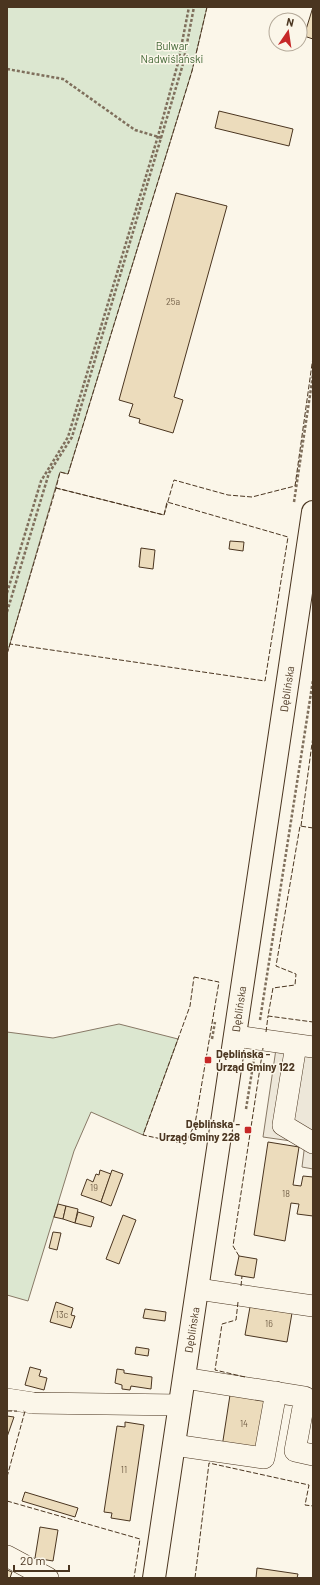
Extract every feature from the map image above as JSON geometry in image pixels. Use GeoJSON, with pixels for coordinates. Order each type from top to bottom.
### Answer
{"type":"FeatureCollection","features":[{"type":"Feature","properties":{"kind":"main road","name":"Dęblińska"},"geometry":{"type":"LineString","coordinates":[[154,1578],[235,1036],[303,508]]}},
{"type":"Feature","properties":{"kind":"lane"},"geometry":{"type":"LineString","coordinates":[[235,1036],[304,1046],[283,1126],[313,1143]]}},
{"type":"Feature","properties":{"kind":"lane"},"geometry":{"type":"LineString","coordinates":[[198,1289],[313,1306]]}},
{"type":"Feature","properties":{"kind":"lane"},"geometry":{"type":"LineString","coordinates":[[184,1378],[305,1397],[295,1451],[313,1455]]}},
{"type":"Feature","properties":{"kind":"lane"},"geometry":{"type":"LineString","coordinates":[[174,1445],[264,1458],[276,1392]]}},
{"type":"Feature","properties":{"kind":"lane"},"geometry":{"type":"LineString","coordinates":[[7,1399],[32,1403],[180,1405]]}},
{"type":"Feature","properties":{"kind":"lane"},"geometry":{"type":"LineString","coordinates":[[7,1556],[48,1578]]}},
{"type":"Feature","properties":{"kind":"path"},"geometry":{"type":"LineString","coordinates":[[7,593],[41,481],[68,437],[158,136],[178,63],[189,7]]}},
{"type":"Feature","properties":{"kind":"path"},"geometry":{"type":"LineString","coordinates":[[7,612],[49,473],[72,437],[183,64],[194,7]]}},
{"type":"Feature","properties":{"kind":"path"},"geometry":{"type":"LineString","coordinates":[[7,69],[63,79],[135,130],[162,138]]}},
{"type":"Feature","properties":{"kind":"path"},"geometry":{"type":"LineString","coordinates":[[303,508],[313,375]]}},
{"type":"Feature","properties":{"kind":"green space","name":"Bulwar Nadwiślański"},"geometry":{"type":"Polygon","coordinates":[[[7,7],[207,7],[192,71],[68,474],[60,472],[7,654],[7,7]]]}},
{"type":"Feature","properties":{"kind":"green space"},"geometry":{"type":"Polygon","coordinates":[[[119,1024],[178,1039],[143,1135],[91,1112],[74,1151],[28,1301],[7,1295],[7,1032],[53,1038],[119,1024]]]}},
{"type":"Feature","properties":{"kind":"shaded area"},"geometry":{"type":"Polygon","coordinates":[[[276,1049],[313,1054],[313,1169],[302,1167],[305,1143],[263,1137],[276,1049]]]}},
{"type":"Feature","properties":{"kind":"building"},"geometry":{"type":"Polygon","coordinates":[[[313,7],[313,39],[308,37],[308,23],[313,7]]]}},
{"type":"Feature","properties":{"kind":"building"},"geometry":{"type":"Polygon","coordinates":[[[219,111],[293,129],[289,146],[215,128],[219,111]]]}},
{"type":"Feature","properties":{"kind":"building"},"geometry":{"type":"Polygon","coordinates":[[[176,193],[227,206],[174,397],[183,400],[173,433],[139,423],[140,419],[129,416],[133,404],[119,400],[176,193]]]}},
{"type":"Feature","properties":{"kind":"building"},"geometry":{"type":"Polygon","coordinates":[[[230,541],[244,542],[243,551],[229,549],[230,541]]]}},
{"type":"Feature","properties":{"kind":"building"},"geometry":{"type":"Polygon","coordinates":[[[141,548],[155,550],[153,569],[139,567],[141,548]]]}},
{"type":"Feature","properties":{"kind":"building"},"geometry":{"type":"Polygon","coordinates":[[[268,1142],[299,1147],[293,1185],[301,1186],[303,1176],[313,1177],[313,1216],[297,1214],[299,1204],[291,1203],[285,1241],[254,1235],[268,1142]]]}},
{"type":"Feature","properties":{"kind":"building"},"geometry":{"type":"Polygon","coordinates":[[[100,1170],[111,1174],[101,1202],[81,1195],[87,1179],[93,1182],[96,1174],[99,1175],[100,1170]]]}},
{"type":"Feature","properties":{"kind":"building"},"geometry":{"type":"Polygon","coordinates":[[[112,1170],[123,1174],[111,1206],[101,1202],[112,1170]]]}},
{"type":"Feature","properties":{"kind":"building"},"geometry":{"type":"Polygon","coordinates":[[[58,1204],[66,1206],[63,1219],[54,1217],[58,1204]]]}},
{"type":"Feature","properties":{"kind":"building"},"geometry":{"type":"Polygon","coordinates":[[[66,1206],[78,1209],[75,1223],[63,1219],[66,1206]]]}},
{"type":"Feature","properties":{"kind":"building"},"geometry":{"type":"Polygon","coordinates":[[[78,1212],[94,1217],[91,1227],[75,1223],[78,1212]]]}},
{"type":"Feature","properties":{"kind":"building"},"geometry":{"type":"Polygon","coordinates":[[[123,1215],[136,1220],[119,1264],[106,1259],[123,1215]]]}},
{"type":"Feature","properties":{"kind":"building"},"geometry":{"type":"Polygon","coordinates":[[[53,1232],[61,1233],[57,1250],[49,1248],[53,1232]]]}},
{"type":"Feature","properties":{"kind":"building"},"geometry":{"type":"Polygon","coordinates":[[[239,1256],[257,1259],[254,1278],[235,1275],[239,1256]]]}},
{"type":"Feature","properties":{"kind":"building"},"geometry":{"type":"Polygon","coordinates":[[[56,1302],[73,1308],[71,1315],[75,1316],[71,1328],[50,1322],[56,1302]]]}},
{"type":"Feature","properties":{"kind":"building"},"geometry":{"type":"Polygon","coordinates":[[[250,1307],[292,1313],[287,1342],[245,1335],[250,1307]]]}},
{"type":"Feature","properties":{"kind":"building"},"geometry":{"type":"Polygon","coordinates":[[[145,1309],[166,1312],[165,1321],[143,1318],[145,1309]]]}},
{"type":"Feature","properties":{"kind":"building"},"geometry":{"type":"Polygon","coordinates":[[[136,1347],[149,1349],[148,1356],[135,1354],[136,1347]]]}},
{"type":"Feature","properties":{"kind":"building"},"geometry":{"type":"Polygon","coordinates":[[[30,1367],[41,1370],[39,1376],[47,1378],[44,1390],[25,1385],[30,1367]]]}},
{"type":"Feature","properties":{"kind":"building"},"geometry":{"type":"Polygon","coordinates":[[[117,1369],[124,1370],[124,1373],[152,1377],[151,1389],[131,1386],[130,1390],[122,1389],[122,1385],[115,1383],[117,1369]]]}},
{"type":"Feature","properties":{"kind":"building"},"geometry":{"type":"Polygon","coordinates":[[[230,1395],[265,1401],[257,1451],[222,1447],[230,1395]]]}},
{"type":"Feature","properties":{"kind":"building"},"geometry":{"type":"Polygon","coordinates":[[[7,1416],[14,1417],[7,1437],[7,1416]]]}},
{"type":"Feature","properties":{"kind":"building"},"geometry":{"type":"Polygon","coordinates":[[[125,1422],[144,1425],[130,1521],[111,1518],[112,1513],[104,1512],[117,1426],[125,1427],[125,1422]]]}},
{"type":"Feature","properties":{"kind":"building"},"geometry":{"type":"Polygon","coordinates":[[[25,1492],[78,1508],[75,1517],[22,1501],[25,1492]]]}},
{"type":"Feature","properties":{"kind":"building"},"geometry":{"type":"Polygon","coordinates":[[[40,1527],[58,1530],[53,1561],[35,1558],[40,1527]]]}},
{"type":"Feature","properties":{"kind":"building"},"geometry":{"type":"Polygon","coordinates":[[[257,1568],[298,1574],[297,1578],[256,1578],[257,1568]]]}},
{"type":"Feature","properties":{"kind":"building"},"geometry":{"type":"Polygon","coordinates":[[[7,1570],[12,1572],[10,1578],[7,1578],[7,1570]]]}},
{"type":"Feature","properties":{"kind":"fence"},"geometry":{"type":"LineString","coordinates":[[207,7],[192,71],[68,474],[60,472],[56,488],[164,515],[174,480],[228,495],[252,497],[295,486],[313,357]]}},
{"type":"Feature","properties":{"kind":"fence"},"geometry":{"type":"LineString","coordinates":[[56,488],[164,515],[167,502],[288,537],[265,681],[10,644],[56,488]]}},
{"type":"Feature","properties":{"kind":"fence"},"geometry":{"type":"LineString","coordinates":[[7,654],[10,644]]}},
{"type":"Feature","properties":{"kind":"fence"},"geometry":{"type":"LineString","coordinates":[[301,826],[313,736]]}},
{"type":"Feature","properties":{"kind":"fence"},"geometry":{"type":"LineString","coordinates":[[313,828],[300,826],[276,966],[296,974],[295,985],[273,988],[268,1016],[313,1022]]}},
{"type":"Feature","properties":{"kind":"fence"},"geometry":{"type":"LineString","coordinates":[[194,977],[219,982],[195,1124],[185,1144],[143,1135],[190,1006],[194,977]]}},
{"type":"Feature","properties":{"kind":"fence"},"geometry":{"type":"LineString","coordinates":[[266,1032],[268,1016]]}},
{"type":"Feature","properties":{"kind":"fence"},"geometry":{"type":"LineString","coordinates":[[239,1256],[233,1246],[263,1048]]}},
{"type":"Feature","properties":{"kind":"fence"},"geometry":{"type":"LineString","coordinates":[[241,1286],[242,1276]]}},
{"type":"Feature","properties":{"kind":"fence"},"geometry":{"type":"LineString","coordinates":[[238,1302],[236,1320],[222,1324],[215,1370],[245,1377]]}},
{"type":"Feature","properties":{"kind":"fence"},"geometry":{"type":"LineString","coordinates":[[7,1411],[17,1411]]}},
{"type":"Feature","properties":{"kind":"fence"},"geometry":{"type":"LineString","coordinates":[[7,1477],[25,1411],[23,1411]]}},
{"type":"Feature","properties":{"kind":"fence"},"geometry":{"type":"LineString","coordinates":[[195,1578],[209,1463],[309,1485],[305,1505],[313,1506]]}},
{"type":"Feature","properties":{"kind":"fence"},"geometry":{"type":"LineString","coordinates":[[7,1501],[140,1539],[134,1578]]}},
{"type":"Feature","properties":{"kind":"place","name":"Dęblińska - Urząd Gminy 122"},"geometry":{"type":"Point","coordinates":[208,1060]}},
{"type":"Feature","properties":{"kind":"place","name":"Dęblińska - Urząd Gminy 228"},"geometry":{"type":"Point","coordinates":[248,1130]}}]}
